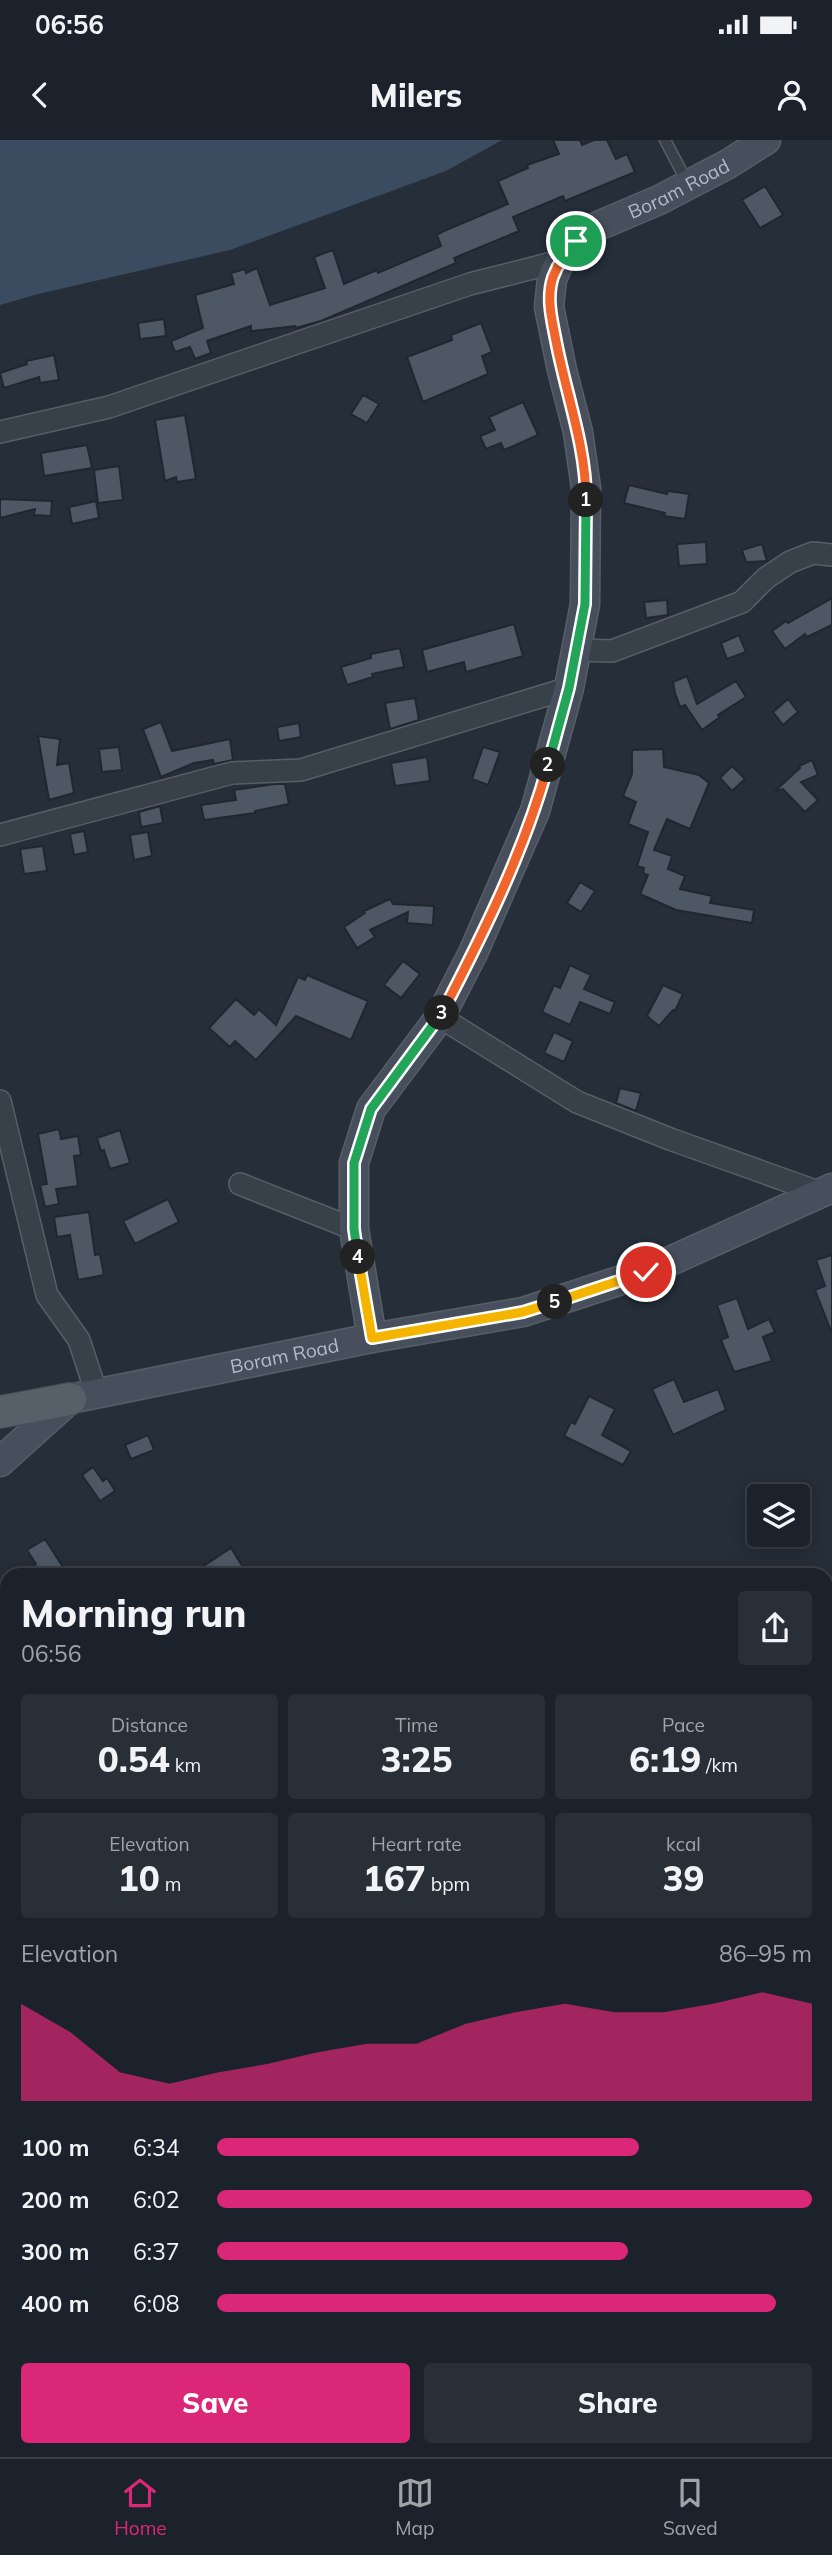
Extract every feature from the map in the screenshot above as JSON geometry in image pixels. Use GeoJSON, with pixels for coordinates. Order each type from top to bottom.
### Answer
{"type":"FeatureCollection","features":[{"type":"Feature","properties":{"kind":"main road","name":"Boram Road"},"geometry":{"type":"LineString","coordinates":[[0,1412],[84,1397]]}},
{"type":"Feature","properties":{"kind":"street","name":"Boram Road"},"geometry":{"type":"LineString","coordinates":[[84,1397],[372,1338],[354,1229],[354,1163],[371,1109],[440,1017],[473,953],[535,811],[569,688],[585,604],[586,488],[578,432],[549,307],[552,279],[560,261],[576,241],[598,226],[688,185],[766,140]]}},
{"type":"Feature","properties":{"kind":"street"},"geometry":{"type":"LineString","coordinates":[[0,432],[108,407],[470,284],[560,261]]}},
{"type":"Feature","properties":{"kind":"street"},"geometry":{"type":"LineString","coordinates":[[577,650],[612,651],[742,602],[766,578],[790,562],[813,553],[832,555]]}},
{"type":"Feature","properties":{"kind":"street"},"geometry":{"type":"LineString","coordinates":[[0,835],[232,773],[301,770],[569,688]]}},
{"type":"Feature","properties":{"kind":"street"},"geometry":{"type":"LineString","coordinates":[[440,1017],[577,1102],[670,1139],[826,1191]]}},
{"type":"Feature","properties":{"kind":"street"},"geometry":{"type":"LineString","coordinates":[[0,1101],[47,1295],[79,1340],[84,1397],[0,1462]]}},
{"type":"Feature","properties":{"kind":"street"},"geometry":{"type":"LineString","coordinates":[[240,1184],[354,1229]]}},
{"type":"Feature","properties":{"kind":"street"},"geometry":{"type":"LineString","coordinates":[[372,1338],[523,1312],[646,1272],[826,1191]]}},
{"type":"Feature","properties":{"kind":"lane"},"geometry":{"type":"LineString","coordinates":[[665,140],[688,185]]}},
{"type":"Feature","properties":{"kind":"water"},"geometry":{"type":"Polygon","coordinates":[[[0,140],[502,140],[446,171],[230,250],[0,305],[0,140]]]}},
{"type":"Feature","properties":{"kind":"building"},"geometry":{"type":"Polygon","coordinates":[[[553,140],[580,140],[582,145],[594,140],[607,140],[616,159],[627,154],[635,172],[565,201],[563,196],[513,217],[519,231],[454,258],[456,263],[321,321],[296,328],[251,331],[251,326],[207,341],[211,353],[195,359],[190,347],[175,352],[171,341],[203,328],[195,295],[234,284],[231,273],[245,269],[246,273],[257,268],[270,305],[325,288],[314,257],[333,250],[344,284],[377,270],[378,273],[441,246],[437,235],[444,231],[508,204],[498,181],[528,168],[527,165],[559,154],[553,140]]]}},
{"type":"Feature","properties":{"kind":"building"},"geometry":{"type":"Polygon","coordinates":[[[765,186],[783,215],[760,228],[742,200],[765,186]]]}},
{"type":"Feature","properties":{"kind":"building"},"geometry":{"type":"Polygon","coordinates":[[[164,319],[166,336],[140,339],[138,323],[164,319]]]}},
{"type":"Feature","properties":{"kind":"building"},"geometry":{"type":"Polygon","coordinates":[[[481,323],[492,352],[482,356],[488,374],[423,402],[407,357],[452,340],[451,335],[481,323]]]}},
{"type":"Feature","properties":{"kind":"building"},"geometry":{"type":"Polygon","coordinates":[[[54,355],[59,380],[40,383],[39,377],[4,388],[0,373],[27,364],[26,361],[54,355]]]}},
{"type":"Feature","properties":{"kind":"building"},"geometry":{"type":"Polygon","coordinates":[[[363,395],[379,404],[367,423],[351,414],[363,395]]]}},
{"type":"Feature","properties":{"kind":"building"},"geometry":{"type":"Polygon","coordinates":[[[523,402],[538,435],[504,450],[501,443],[486,449],[480,436],[495,430],[489,417],[523,402]]]}},
{"type":"Feature","properties":{"kind":"building"},"geometry":{"type":"Polygon","coordinates":[[[185,415],[196,479],[177,482],[176,477],[165,481],[155,420],[185,415]]]}},
{"type":"Feature","properties":{"kind":"building"},"geometry":{"type":"Polygon","coordinates":[[[87,445],[92,468],[44,476],[41,453],[87,445]]]}},
{"type":"Feature","properties":{"kind":"building"},"geometry":{"type":"Polygon","coordinates":[[[119,466],[123,500],[98,503],[94,470],[119,466]]]}},
{"type":"Feature","properties":{"kind":"building"},"geometry":{"type":"Polygon","coordinates":[[[629,485],[667,494],[668,491],[689,494],[685,519],[664,516],[665,513],[624,503],[629,485]]]}},
{"type":"Feature","properties":{"kind":"building"},"geometry":{"type":"Polygon","coordinates":[[[0,499],[52,501],[51,516],[34,515],[35,509],[0,518],[0,499]]]}},
{"type":"Feature","properties":{"kind":"building"},"geometry":{"type":"Polygon","coordinates":[[[96,501],[99,518],[72,524],[69,507],[96,501]]]}},
{"type":"Feature","properties":{"kind":"building"},"geometry":{"type":"Polygon","coordinates":[[[706,542],[707,564],[679,566],[677,544],[706,542]]]}},
{"type":"Feature","properties":{"kind":"building"},"geometry":{"type":"Polygon","coordinates":[[[762,544],[767,561],[746,562],[742,550],[762,544]]]}},
{"type":"Feature","properties":{"kind":"building"},"geometry":{"type":"Polygon","coordinates":[[[832,598],[832,625],[807,637],[805,634],[785,649],[772,631],[832,598]]]}},
{"type":"Feature","properties":{"kind":"building"},"geometry":{"type":"Polygon","coordinates":[[[667,600],[668,615],[646,618],[644,602],[667,600]]]}},
{"type":"Feature","properties":{"kind":"building"},"geometry":{"type":"Polygon","coordinates":[[[514,624],[523,656],[466,672],[464,662],[427,672],[422,650],[514,624]]]}},
{"type":"Feature","properties":{"kind":"building"},"geometry":{"type":"Polygon","coordinates":[[[739,635],[746,652],[727,659],[721,643],[739,635]]]}},
{"type":"Feature","properties":{"kind":"building"},"geometry":{"type":"Polygon","coordinates":[[[400,648],[404,667],[372,674],[373,677],[347,685],[341,667],[371,658],[371,654],[400,648]]]}},
{"type":"Feature","properties":{"kind":"building"},"geometry":{"type":"Polygon","coordinates":[[[687,676],[697,704],[736,681],[746,697],[718,715],[720,717],[702,730],[685,705],[680,707],[675,693],[673,682],[687,676]]]}},
{"type":"Feature","properties":{"kind":"building"},"geometry":{"type":"Polygon","coordinates":[[[415,698],[419,720],[390,729],[385,703],[415,698]]]}},
{"type":"Feature","properties":{"kind":"building"},"geometry":{"type":"Polygon","coordinates":[[[788,699],[798,712],[783,725],[773,712],[788,699]]]}},
{"type":"Feature","properties":{"kind":"building"},"geometry":{"type":"Polygon","coordinates":[[[161,722],[172,751],[230,739],[233,760],[214,764],[213,760],[194,763],[161,777],[143,729],[161,722]]]}},
{"type":"Feature","properties":{"kind":"building"},"geometry":{"type":"Polygon","coordinates":[[[299,723],[301,737],[279,741],[277,727],[299,723]]]}},
{"type":"Feature","properties":{"kind":"building"},"geometry":{"type":"Polygon","coordinates":[[[38,736],[60,739],[57,765],[69,763],[74,793],[49,800],[38,736]]]}},
{"type":"Feature","properties":{"kind":"building"},"geometry":{"type":"Polygon","coordinates":[[[119,747],[122,770],[102,772],[99,749],[119,747]]]}},
{"type":"Feature","properties":{"kind":"building"},"geometry":{"type":"Polygon","coordinates":[[[483,747],[500,752],[488,785],[472,779],[483,747]]]}},
{"type":"Feature","properties":{"kind":"building"},"geometry":{"type":"Polygon","coordinates":[[[663,749],[664,767],[699,775],[709,783],[690,829],[667,819],[654,850],[672,856],[668,869],[685,876],[680,889],[712,896],[710,903],[754,910],[752,923],[676,910],[640,894],[648,875],[643,873],[644,868],[637,866],[648,832],[628,824],[636,802],[623,796],[632,774],[632,750],[663,749]]]}},
{"type":"Feature","properties":{"kind":"building"},"geometry":{"type":"Polygon","coordinates":[[[427,757],[430,781],[395,786],[391,763],[427,757]]]}},
{"type":"Feature","properties":{"kind":"building"},"geometry":{"type":"Polygon","coordinates":[[[812,760],[818,775],[801,782],[818,800],[805,812],[783,789],[775,791],[800,768],[799,766],[812,760]]]}},
{"type":"Feature","properties":{"kind":"building"},"geometry":{"type":"Polygon","coordinates":[[[732,766],[745,779],[732,791],[720,778],[732,766]]]}},
{"type":"Feature","properties":{"kind":"building"},"geometry":{"type":"Polygon","coordinates":[[[285,784],[289,804],[255,813],[204,820],[201,805],[236,800],[234,790],[285,784]]]}},
{"type":"Feature","properties":{"kind":"building"},"geometry":{"type":"Polygon","coordinates":[[[160,806],[163,823],[141,827],[139,812],[160,806]]]}},
{"type":"Feature","properties":{"kind":"building"},"geometry":{"type":"Polygon","coordinates":[[[84,831],[88,852],[74,855],[70,834],[84,831]]]}},
{"type":"Feature","properties":{"kind":"building"},"geometry":{"type":"Polygon","coordinates":[[[148,832],[152,856],[134,860],[130,835],[148,832]]]}},
{"type":"Feature","properties":{"kind":"building"},"geometry":{"type":"Polygon","coordinates":[[[43,846],[47,871],[24,874],[20,849],[43,846]]]}},
{"type":"Feature","properties":{"kind":"building"},"geometry":{"type":"Polygon","coordinates":[[[580,882],[595,891],[581,912],[567,903],[580,882]]]}},
{"type":"Feature","properties":{"kind":"building"},"geometry":{"type":"Polygon","coordinates":[[[390,899],[393,904],[434,906],[433,925],[407,923],[408,912],[370,930],[375,937],[357,948],[344,927],[365,913],[364,911],[390,899]]]}},
{"type":"Feature","properties":{"kind":"building"},"geometry":{"type":"Polygon","coordinates":[[[403,961],[420,974],[401,998],[384,985],[403,961]]]}},
{"type":"Feature","properties":{"kind":"building"},"geometry":{"type":"Polygon","coordinates":[[[570,965],[591,975],[584,989],[615,1002],[610,1014],[580,1002],[570,1025],[542,1012],[554,985],[560,988],[570,965]]]}},
{"type":"Feature","properties":{"kind":"building"},"geometry":{"type":"Polygon","coordinates":[[[307,975],[368,1001],[351,1040],[296,1016],[256,1060],[235,1041],[230,1047],[209,1028],[236,999],[254,1015],[259,1009],[276,1025],[298,977],[305,980],[307,975]]]}},
{"type":"Feature","properties":{"kind":"building"},"geometry":{"type":"Polygon","coordinates":[[[663,985],[683,994],[675,1011],[659,1026],[647,1016],[663,985]]]}},
{"type":"Feature","properties":{"kind":"building"},"geometry":{"type":"Polygon","coordinates":[[[554,1032],[573,1041],[564,1062],[544,1053],[554,1032]]]}},
{"type":"Feature","properties":{"kind":"building"},"geometry":{"type":"Polygon","coordinates":[[[620,1088],[641,1093],[636,1111],[616,1103],[620,1088]]]}},
{"type":"Feature","properties":{"kind":"building"},"geometry":{"type":"Polygon","coordinates":[[[59,1129],[61,1139],[78,1136],[81,1155],[74,1156],[78,1186],[56,1189],[59,1204],[45,1207],[40,1185],[47,1184],[38,1134],[59,1129]]]}},
{"type":"Feature","properties":{"kind":"building"},"geometry":{"type":"Polygon","coordinates":[[[120,1130],[130,1163],[110,1169],[97,1138],[120,1130]]]}},
{"type":"Feature","properties":{"kind":"building"},"geometry":{"type":"Polygon","coordinates":[[[168,1199],[179,1222],[135,1244],[123,1221],[168,1199]]]}},
{"type":"Feature","properties":{"kind":"building"},"geometry":{"type":"Polygon","coordinates":[[[89,1212],[95,1255],[100,1254],[104,1275],[78,1280],[70,1235],[57,1237],[54,1217],[89,1212]]]}},
{"type":"Feature","properties":{"kind":"building"},"geometry":{"type":"Polygon","coordinates":[[[832,1255],[831,1331],[815,1290],[825,1286],[816,1260],[832,1255]]]}},
{"type":"Feature","properties":{"kind":"building"},"geometry":{"type":"Polygon","coordinates":[[[737,1298],[748,1329],[769,1319],[775,1332],[763,1337],[772,1361],[734,1372],[721,1340],[728,1337],[717,1305],[737,1298]]]}},
{"type":"Feature","properties":{"kind":"building"},"geometry":{"type":"Polygon","coordinates":[[[674,1379],[684,1402],[718,1389],[726,1410],[673,1435],[652,1389],[674,1379]]]}},
{"type":"Feature","properties":{"kind":"building"},"geometry":{"type":"Polygon","coordinates":[[[589,1396],[615,1409],[602,1435],[631,1451],[623,1465],[564,1436],[571,1422],[575,1424],[589,1396]]]}},
{"type":"Feature","properties":{"kind":"building"},"geometry":{"type":"Polygon","coordinates":[[[148,1435],[154,1450],[131,1459],[125,1445],[148,1435]]]}},
{"type":"Feature","properties":{"kind":"building"},"geometry":{"type":"Polygon","coordinates":[[[93,1467],[103,1481],[107,1478],[115,1491],[100,1501],[82,1475],[93,1467]]]}},
{"type":"Feature","properties":{"kind":"building"},"geometry":{"type":"Polygon","coordinates":[[[45,1539],[64,1568],[31,1568],[36,1564],[27,1550],[45,1539]]]}},
{"type":"Feature","properties":{"kind":"building"},"geometry":{"type":"Polygon","coordinates":[[[231,1548],[244,1568],[201,1568],[231,1548]]]}},
{"type":"Feature","properties":{"kind":"route"},"geometry":{"type":"LineString","coordinates":[[576,241],[560,261],[552,279],[549,307],[578,432],[586,488],[585,604],[569,688],[535,811],[473,953],[440,1017],[371,1109],[354,1163],[354,1229],[372,1338],[523,1312],[646,1272]]}}]}
